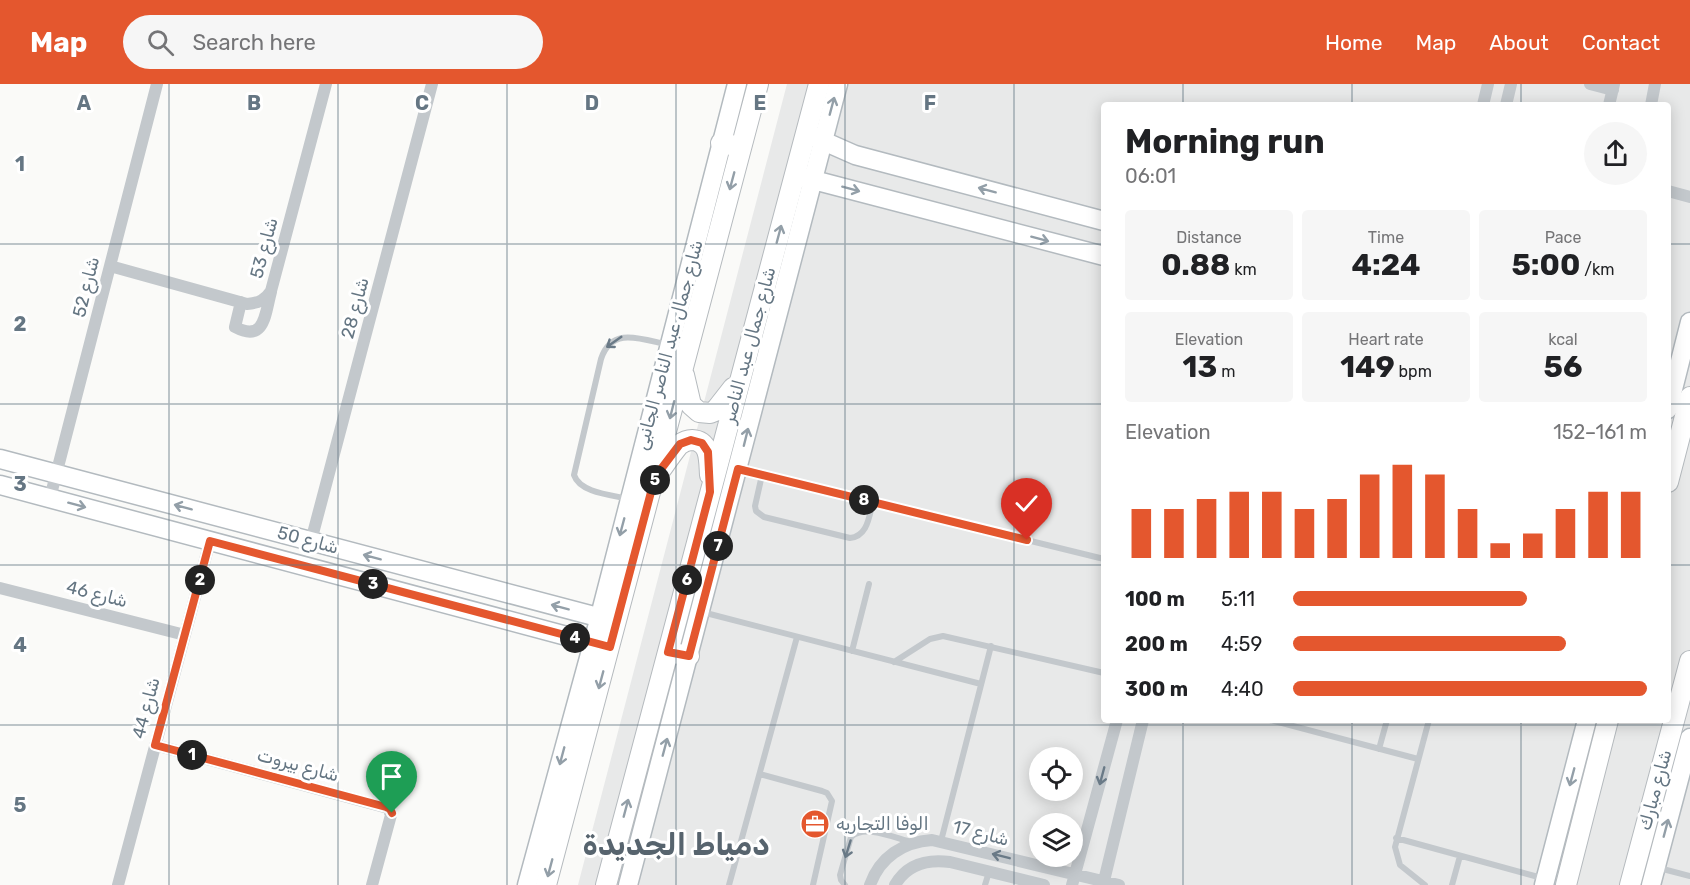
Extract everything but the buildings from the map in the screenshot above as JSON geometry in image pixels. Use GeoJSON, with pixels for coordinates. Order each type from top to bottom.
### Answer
{"type":"FeatureCollection","features":[{"type":"Feature","properties":{"kind":"main road","name":"شارع جمال عبد الناصر الجانبى"},"geometry":{"type":"LineString","coordinates":[[608,619],[629,499],[737,84]]}},
{"type":"Feature","properties":{"kind":"main road"},"geometry":{"type":"LineString","coordinates":[[527,885],[608,619],[655,477],[758,84]]}},
{"type":"Feature","properties":{"kind":"main road","name":"شارع جمال عبد الناصر"},"geometry":{"type":"LineString","coordinates":[[606,885],[742,373],[814,137],[819,84]]}},
{"type":"Feature","properties":{"kind":"main road"},"geometry":{"type":"LineString","coordinates":[[838,84],[814,137],[855,155],[1101,220]]}},
{"type":"Feature","properties":{"kind":"main road"},"geometry":{"type":"LineString","coordinates":[[722,143],[741,147]]}},
{"type":"Feature","properties":{"kind":"main road"},"geometry":{"type":"LineString","coordinates":[[628,885],[738,469],[803,177],[1101,255]]}},
{"type":"Feature","properties":{"kind":"main road"},"geometry":{"type":"LineString","coordinates":[[1671,448],[1676,374],[1690,322]]}},
{"type":"Feature","properties":{"kind":"main road"},"geometry":{"type":"LineString","coordinates":[[682,369],[691,405],[705,413],[720,408],[742,373]]}},
{"type":"Feature","properties":{"kind":"main road"},"geometry":{"type":"LineString","coordinates":[[655,477],[680,444],[691,440],[697,441],[702,443],[708,452],[710,492]]}},
{"type":"Feature","properties":{"kind":"main road","name":"شارع 50"},"geometry":{"type":"LineString","coordinates":[[0,459],[608,619]]}},
{"type":"Feature","properties":{"kind":"main road","name":"شارع 50"},"geometry":{"type":"LineString","coordinates":[[0,485],[601,645]]}},
{"type":"Feature","properties":{"kind":"main road"},"geometry":{"type":"LineString","coordinates":[[546,885],[601,645]]}},
{"type":"Feature","properties":{"kind":"main road"},"geometry":{"type":"LineString","coordinates":[[668,652],[689,656]]}},
{"type":"Feature","properties":{"kind":"main road","name":"شارع مبارك"},"geometry":{"type":"LineString","coordinates":[[1630,885],[1690,660]]}},
{"type":"Feature","properties":{"kind":"main road"},"geometry":{"type":"LineString","coordinates":[[1545,882],[1586,723]]}},
{"type":"Feature","properties":{"kind":"main road"},"geometry":{"type":"LineString","coordinates":[[1568,881],[1607,723]]}},
{"type":"Feature","properties":{"kind":"main road"},"geometry":{"type":"LineString","coordinates":[[1651,885],[1690,738]]}},
{"type":"Feature","properties":{"kind":"main road"},"geometry":{"type":"LineString","coordinates":[[1624,885],[1637,859]]}},
{"type":"Feature","properties":{"kind":"street","name":"شارع 52"},"geometry":{"type":"LineString","coordinates":[[50,498],[157,84]]}},
{"type":"Feature","properties":{"kind":"street","name":"شارع 53"},"geometry":{"type":"LineString","coordinates":[[241,302],[248,304],[261,301],[271,291],[326,84]]}},
{"type":"Feature","properties":{"kind":"street","name":"شارع 28"},"geometry":{"type":"LineString","coordinates":[[311,541],[432,84]]}},
{"type":"Feature","properties":{"kind":"street"},"geometry":{"type":"LineString","coordinates":[[1484,102],[1488,84]]}},
{"type":"Feature","properties":{"kind":"street"},"geometry":{"type":"LineString","coordinates":[[1507,102],[1511,84]]}},
{"type":"Feature","properties":{"kind":"street"},"geometry":{"type":"LineString","coordinates":[[1590,84],[1614,87],[1610,102]]}},
{"type":"Feature","properties":{"kind":"street"},"geometry":{"type":"LineString","coordinates":[[1652,102],[1655,84]]}},
{"type":"Feature","properties":{"kind":"street"},"geometry":{"type":"LineString","coordinates":[[1671,193],[1690,198]]}},
{"type":"Feature","properties":{"kind":"street"},"geometry":{"type":"LineString","coordinates":[[110,266],[241,302],[235,327],[249,332],[261,327],[271,291]]}},
{"type":"Feature","properties":{"kind":"street","name":"شارع 44"},"geometry":{"type":"LineString","coordinates":[[118,885],[210,541]]}},
{"type":"Feature","properties":{"kind":"street","name":"شارع 46"},"geometry":{"type":"LineString","coordinates":[[0,588],[185,635]]}},
{"type":"Feature","properties":{"kind":"street"},"geometry":{"type":"LineString","coordinates":[[1073,880],[1116,723]]}},
{"type":"Feature","properties":{"kind":"street"},"geometry":{"type":"LineString","coordinates":[[1104,883],[1142,723]]}},
{"type":"Feature","properties":{"kind":"street","name":"شارع بيروت"},"geometry":{"type":"LineString","coordinates":[[155,745],[390,809],[391,815],[372,885]]}},
{"type":"Feature","properties":{"kind":"street","name":"شارع 17"},"geometry":{"type":"LineString","coordinates":[[915,842],[941,841],[1073,880],[1119,885]]}},
{"type":"Feature","properties":{"kind":"street"},"geometry":{"type":"LineString","coordinates":[[870,885],[885,860],[898,849],[915,842]]}},
{"type":"Feature","properties":{"kind":"street","name":"شارع 17"},"geometry":{"type":"LineString","coordinates":[[895,885],[906,871],[927,861],[950,862],[1044,885]]}},
{"type":"Feature","properties":{"kind":"lane"},"geometry":{"type":"LineString","coordinates":[[629,499],[585,487],[577,482],[574,475],[601,359],[607,346],[625,336],[670,345]]}},
{"type":"Feature","properties":{"kind":"lane"},"geometry":{"type":"LineString","coordinates":[[738,469],[1101,558]]}},
{"type":"Feature","properties":{"kind":"lane"},"geometry":{"type":"LineString","coordinates":[[762,475],[755,506],[756,511],[764,517],[850,538],[856,537],[865,529],[873,502]]}},
{"type":"Feature","properties":{"kind":"lane"},"geometry":{"type":"LineString","coordinates":[[852,651],[869,584]]}},
{"type":"Feature","properties":{"kind":"lane"},"geometry":{"type":"LineString","coordinates":[[701,612],[981,684]]}},
{"type":"Feature","properties":{"kind":"lane"},"geometry":{"type":"LineString","coordinates":[[729,885],[797,637]]}},
{"type":"Feature","properties":{"kind":"lane"},"geometry":{"type":"LineString","coordinates":[[894,662],[936,637],[950,637],[1101,672]]}},
{"type":"Feature","properties":{"kind":"lane"},"geometry":{"type":"LineString","coordinates":[[941,841],[991,646]]}},
{"type":"Feature","properties":{"kind":"lane"},"geometry":{"type":"LineString","coordinates":[[1281,723],[1418,759]]}},
{"type":"Feature","properties":{"kind":"lane"},"geometry":{"type":"LineString","coordinates":[[1379,749],[1386,723]]}},
{"type":"Feature","properties":{"kind":"lane"},"geometry":{"type":"LineString","coordinates":[[1425,885],[1400,865],[1395,854],[1396,838],[1428,723]]}},
{"type":"Feature","properties":{"kind":"lane"},"geometry":{"type":"LineString","coordinates":[[760,774],[822,791],[830,796],[832,801],[813,885]]}},
{"type":"Feature","properties":{"kind":"lane"},"geometry":{"type":"LineString","coordinates":[[845,885],[840,875],[851,837],[855,833],[865,831],[915,842]]}},
{"type":"Feature","properties":{"kind":"lane"},"geometry":{"type":"LineString","coordinates":[[1396,838],[1545,882]]}},
{"type":"Feature","properties":{"kind":"lane"},"geometry":{"type":"LineString","coordinates":[[1452,885],[1460,856]]}},
{"type":"Feature","properties":{"kind":"lane"},"geometry":{"type":"LineString","coordinates":[[1656,867],[1690,876]]}},
{"type":"Feature","properties":{"kind":"lane"},"geometry":{"type":"LineString","coordinates":[[985,885],[989,871]]}},
{"type":"Feature","properties":{"kind":"shaded area"},"geometry":{"type":"Polygon","coordinates":[[[787,84],[1690,84],[1690,885],[578,885],[787,84]]]}},
{"type":"Feature","properties":{"kind":"place","name":"الوفا التجاريه"},"geometry":{"type":"Point","coordinates":[815,824]}},
{"type":"Feature","properties":{"kind":"district","name":"دمياط الجديدة"},"geometry":{"type":"Point","coordinates":[676,845]}},
{"type":"Feature","properties":{"kind":"route"},"geometry":{"type":"LineString","coordinates":[[392,813],[386,807],[155,745],[210,541],[610,647],[655,477],[680,444],[685,441],[697,441],[702,443],[708,452],[710,492],[668,652],[689,656],[738,469],[1027,540]]}}]}
